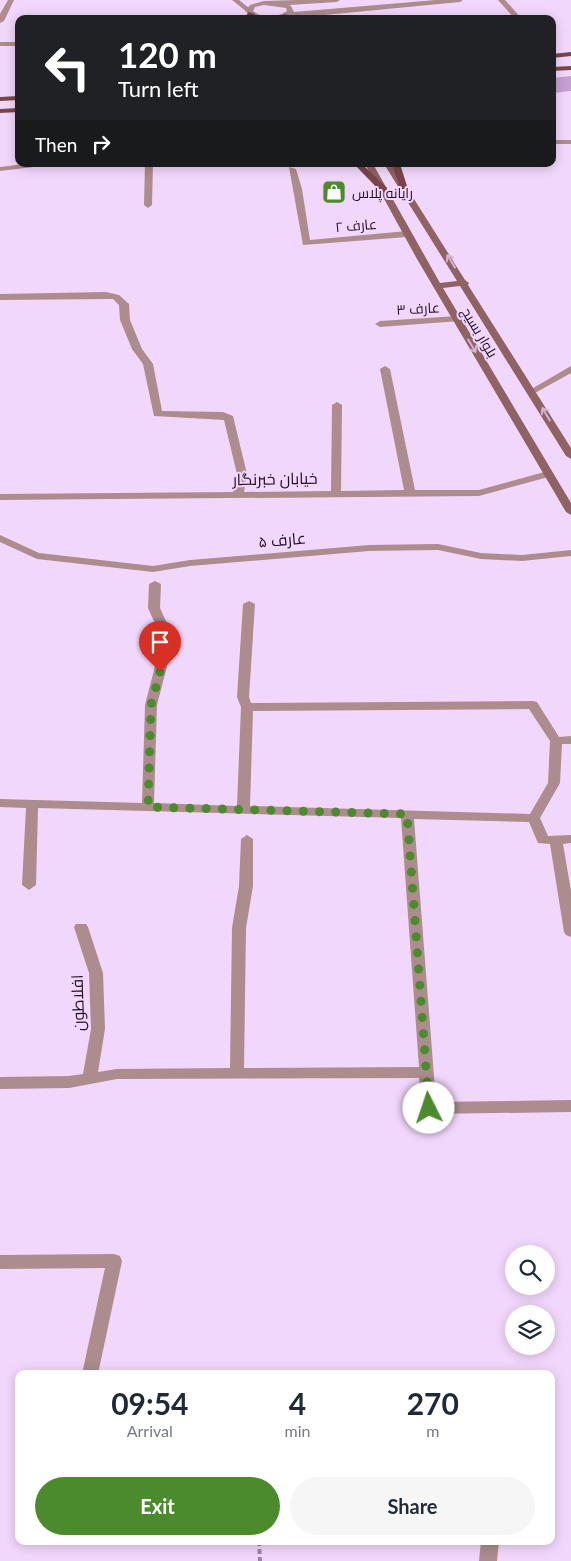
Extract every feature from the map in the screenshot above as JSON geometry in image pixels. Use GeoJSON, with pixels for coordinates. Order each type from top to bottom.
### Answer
{"type":"FeatureCollection","features":[{"type":"Feature","properties":{"kind":"main road"},"geometry":{"type":"LineString","coordinates":[[556,56],[571,54]]}},
{"type":"Feature","properties":{"kind":"main road"},"geometry":{"type":"LineString","coordinates":[[556,69],[571,68]]}},
{"type":"Feature","properties":{"kind":"main road"},"geometry":{"type":"LineString","coordinates":[[0,99],[15,98]]}},
{"type":"Feature","properties":{"kind":"main road"},"geometry":{"type":"LineString","coordinates":[[0,111],[15,110]]}},
{"type":"Feature","properties":{"kind":"main road"},"geometry":{"type":"LineString","coordinates":[[361,167],[384,190]]}},
{"type":"Feature","properties":{"kind":"main road","name":"بلوار بسیج"},"geometry":{"type":"LineString","coordinates":[[371,167],[437,286],[571,512]]}},
{"type":"Feature","properties":{"kind":"main road","name":"بلوار بسیج"},"geometry":{"type":"LineString","coordinates":[[390,167],[465,283],[571,456]]}},
{"type":"Feature","properties":{"kind":"main road"},"geometry":{"type":"LineString","coordinates":[[397,167],[404,188]]}},
{"type":"Feature","properties":{"kind":"main road"},"geometry":{"type":"LineString","coordinates":[[437,286],[465,283]]}},
{"type":"Feature","properties":{"kind":"street"},"geometry":{"type":"LineString","coordinates":[[0,21],[4,8],[11,0]]}},
{"type":"Feature","properties":{"kind":"street"},"geometry":{"type":"LineString","coordinates":[[235,0],[249,15],[252,6],[272,2],[337,0]]}},
{"type":"Feature","properties":{"kind":"street"},"geometry":{"type":"LineString","coordinates":[[372,0],[383,9]]}},
{"type":"Feature","properties":{"kind":"street"},"geometry":{"type":"LineString","coordinates":[[381,0],[383,9]]}},
{"type":"Feature","properties":{"kind":"street"},"geometry":{"type":"LineString","coordinates":[[310,15],[460,0]]}},
{"type":"Feature","properties":{"kind":"street"},"geometry":{"type":"LineString","coordinates":[[501,0],[515,15]]}},
{"type":"Feature","properties":{"kind":"street"},"geometry":{"type":"LineString","coordinates":[[272,2],[291,10],[287,15]]}},
{"type":"Feature","properties":{"kind":"street"},"geometry":{"type":"LineString","coordinates":[[0,44],[15,44]]}},
{"type":"Feature","properties":{"kind":"street"},"geometry":{"type":"LineString","coordinates":[[0,169],[17,167]]}},
{"type":"Feature","properties":{"kind":"street"},"geometry":{"type":"LineString","coordinates":[[148,205],[149,167]]}},
{"type":"Feature","properties":{"kind":"street","name":"عارف ۲"},"geometry":{"type":"LineString","coordinates":[[292,169],[298,189],[306,243],[407,234]]}},
{"type":"Feature","properties":{"kind":"street"},"geometry":{"type":"LineString","coordinates":[[0,297],[106,295],[121,300],[124,304],[125,320],[137,349],[148,364],[158,414],[223,415],[229,418],[242,474],[238,495]]}},
{"type":"Feature","properties":{"kind":"street","name":"عارف ۳"},"geometry":{"type":"LineString","coordinates":[[380,324],[457,319]]}},
{"type":"Feature","properties":{"kind":"street"},"geometry":{"type":"LineString","coordinates":[[385,369],[410,493]]}},
{"type":"Feature","properties":{"kind":"street"},"geometry":{"type":"LineString","coordinates":[[336,494],[337,405]]}},
{"type":"Feature","properties":{"kind":"street","name":"خیابان خبرنگار"},"geometry":{"type":"LineString","coordinates":[[0,497],[479,492],[548,474]]}},
{"type":"Feature","properties":{"kind":"street","name":"عارف ۵"},"geometry":{"type":"LineString","coordinates":[[0,538],[37,556],[153,569],[190,563],[368,548],[438,547],[481,556],[522,558],[571,552]]}},
{"type":"Feature","properties":{"kind":"street"},"geometry":{"type":"LineString","coordinates":[[148,807],[151,705],[168,639],[154,608],[155,584]]}},
{"type":"Feature","properties":{"kind":"street"},"geometry":{"type":"LineString","coordinates":[[243,810],[247,707],[242,697],[249,604]]}},
{"type":"Feature","properties":{"kind":"street"},"geometry":{"type":"LineString","coordinates":[[247,707],[533,705],[556,741],[554,783],[534,818]]}},
{"type":"Feature","properties":{"kind":"street"},"geometry":{"type":"LineString","coordinates":[[556,741],[571,740]]}},
{"type":"Feature","properties":{"kind":"street"},"geometry":{"type":"LineString","coordinates":[[0,803],[534,818]]}},
{"type":"Feature","properties":{"kind":"street"},"geometry":{"type":"LineString","coordinates":[[29,885],[32,804]]}},
{"type":"Feature","properties":{"kind":"street"},"geometry":{"type":"LineString","coordinates":[[407,814],[429,1108],[571,1106]]}},
{"type":"Feature","properties":{"kind":"street"},"geometry":{"type":"LineString","coordinates":[[534,818],[549,840],[571,932]]}},
{"type":"Feature","properties":{"kind":"street"},"geometry":{"type":"LineString","coordinates":[[237,1073],[239,928],[246,886],[247,839]]}},
{"type":"Feature","properties":{"kind":"street"},"geometry":{"type":"LineString","coordinates":[[549,840],[571,839]]}},
{"type":"Feature","properties":{"kind":"street","name":"افلاطون"},"geometry":{"type":"LineString","coordinates":[[81,927],[96,973],[98,1029],[90,1078]]}},
{"type":"Feature","properties":{"kind":"street"},"geometry":{"type":"LineString","coordinates":[[0,1083],[69,1082],[117,1074],[427,1072]]}},
{"type":"Feature","properties":{"kind":"street"},"geometry":{"type":"LineString","coordinates":[[0,1262],[114,1261],[91,1370]]}},
{"type":"Feature","properties":{"kind":"street"},"geometry":{"type":"LineString","coordinates":[[488,1561],[490,1545]]}},
{"type":"Feature","properties":{"kind":"lane"},"geometry":{"type":"LineString","coordinates":[[556,142],[571,142]]}},
{"type":"Feature","properties":{"kind":"lane"},"geometry":{"type":"LineString","coordinates":[[532,391],[571,368]]}},
{"type":"Feature","properties":{"kind":"path"},"geometry":{"type":"LineString","coordinates":[[259,1545],[260,1561]]}},
{"type":"Feature","properties":{"kind":"shaded area"},"geometry":{"type":"Polygon","coordinates":[[[571,76],[571,91],[556,93],[556,78],[571,76]]]}},
{"type":"Feature","properties":{"kind":"place","name":"رایانه پلاس"},"geometry":{"type":"Point","coordinates":[334,192]}},
{"type":"Feature","properties":{"kind":"route"},"geometry":{"type":"LineString","coordinates":[[160,672],[151,705],[148,807],[407,814],[429,1108]]}}]}
